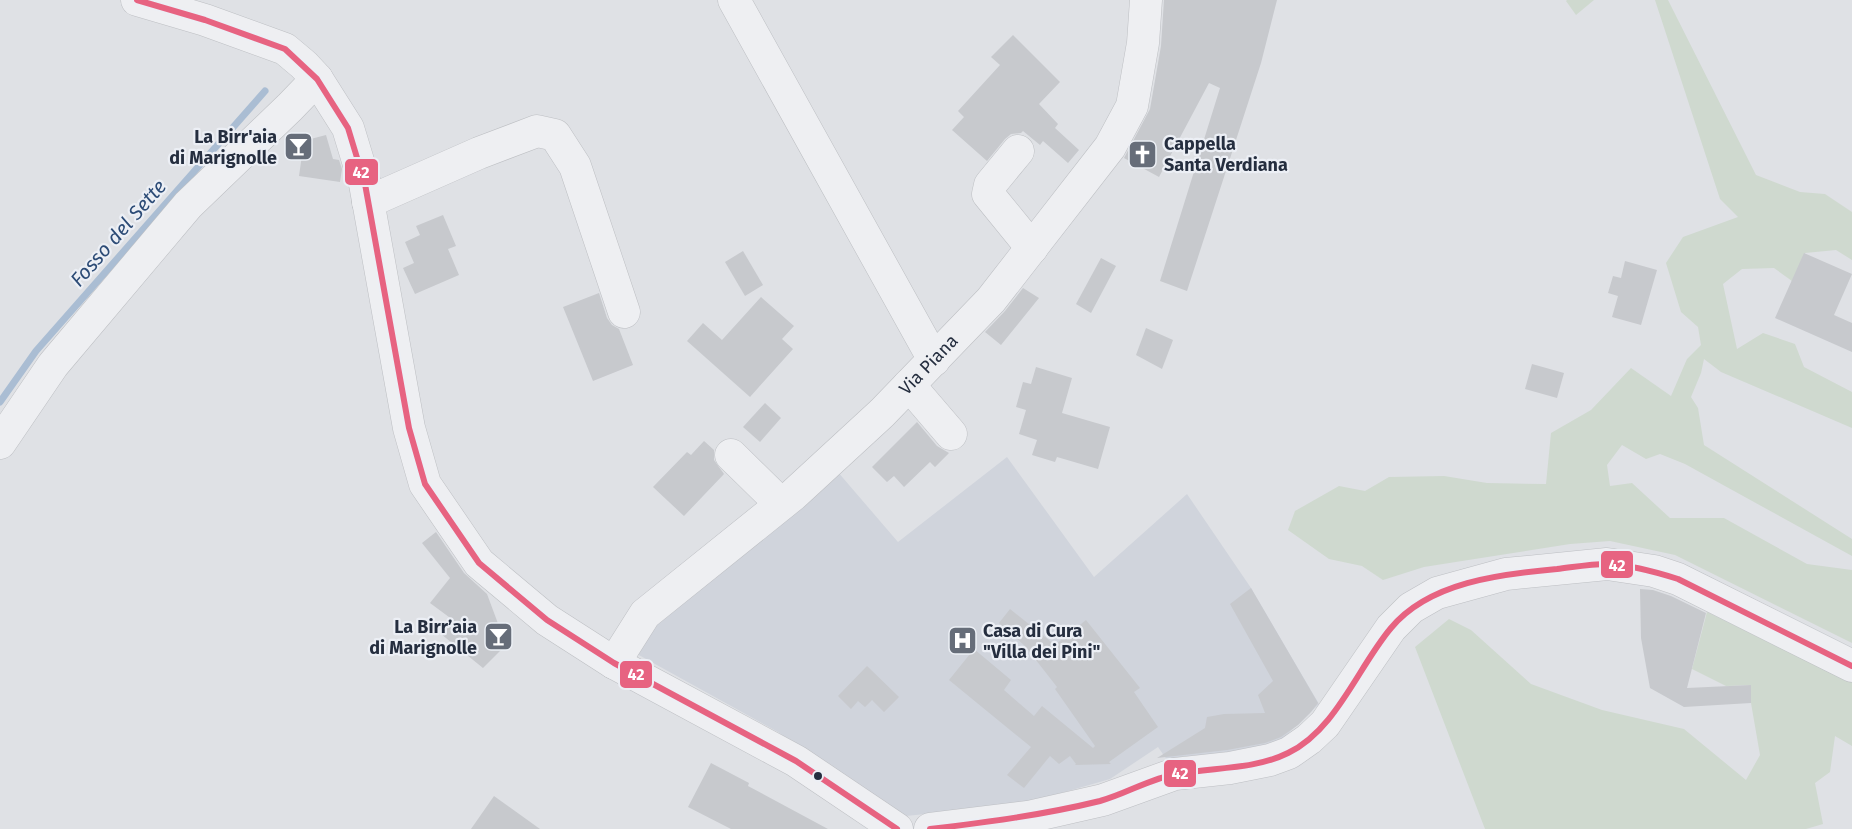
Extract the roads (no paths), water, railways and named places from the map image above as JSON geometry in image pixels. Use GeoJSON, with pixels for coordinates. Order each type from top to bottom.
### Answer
{"type":"FeatureCollection","features":[{"type":"Feature","properties":{"kind":"street"},"geometry":{"type":"LineString","coordinates":[[138,0],[205,20],[285,49],[317,79],[348,128],[365,184],[409,428],[425,484],[479,563],[547,620],[614,663],[796,761],[897,829]]}},
{"type":"Feature","properties":{"kind":"street"},"geometry":{"type":"LineString","coordinates":[[734,0],[934,360]]}},
{"type":"Feature","properties":{"kind":"street","name":"Via Piana"},"geometry":{"type":"LineString","coordinates":[[614,663],[645,614],[782,504],[882,413],[992,300],[1110,147],[1132,106],[1143,43],[1146,0]]}},
{"type":"Feature","properties":{"kind":"street"},"geometry":{"type":"LineString","coordinates":[[0,443],[53,365],[188,205],[317,79]]}},
{"type":"Feature","properties":{"kind":"street"},"geometry":{"type":"LineString","coordinates":[[368,202],[479,153],[537,131],[555,135],[575,166],[624,312]]}},
{"type":"Feature","properties":{"kind":"street"},"geometry":{"type":"LineString","coordinates":[[1018,151],[990,184],[988,194],[1032,248]]}},
{"type":"Feature","properties":{"kind":"street"},"geometry":{"type":"LineString","coordinates":[[909,385],[951,434]]}},
{"type":"Feature","properties":{"kind":"street"},"geometry":{"type":"LineString","coordinates":[[731,455],[782,504]]}},
{"type":"Feature","properties":{"kind":"street"},"geometry":{"type":"LineString","coordinates":[[930,829],[1028,817],[1103,800],[1175,774],[1230,768],[1270,760],[1289,753],[1325,724],[1378,645],[1411,608],[1437,593],[1506,574],[1607,564],[1654,571],[1678,579],[1852,666]]}},
{"type":"Feature","properties":{"kind":"waterway","name":"Fosso del Sette"},"geometry":{"type":"LineString","coordinates":[[0,402],[36,351],[265,91]]}},
{"type":"Feature","properties":{"kind":"place","name":"La Birr'aia di Marignolle"},"geometry":{"type":"Point","coordinates":[298,147]}},
{"type":"Feature","properties":{"kind":"place","name":"Cappella Santa Verdiana"},"geometry":{"type":"Point","coordinates":[1143,154]}},
{"type":"Feature","properties":{"kind":"place","name":"La Birr’aia di Marignolle"},"geometry":{"type":"Point","coordinates":[498,637]}},
{"type":"Feature","properties":{"kind":"place","name":"Casa di Cura \"Villa dei Pini\""},"geometry":{"type":"Point","coordinates":[962,641]}}]}
